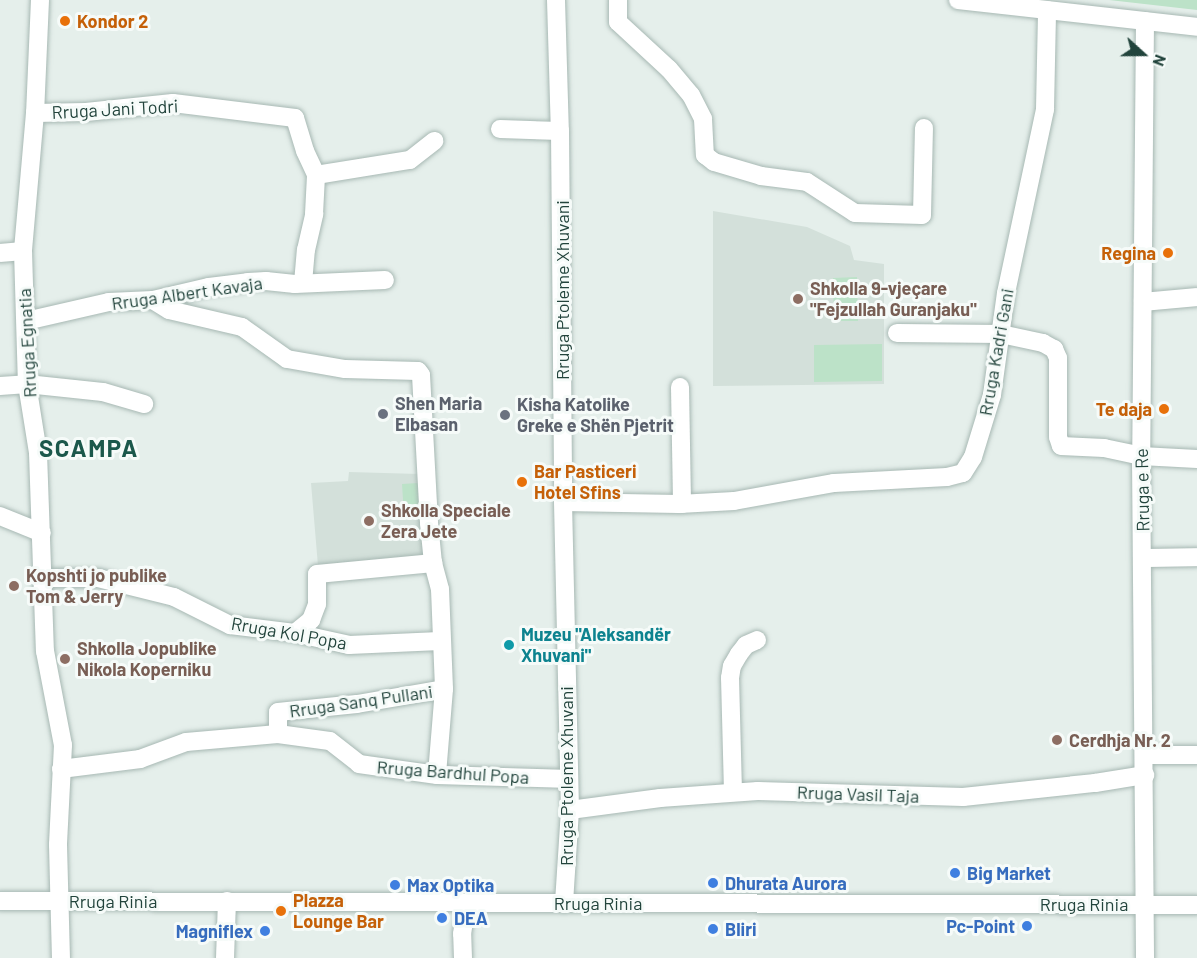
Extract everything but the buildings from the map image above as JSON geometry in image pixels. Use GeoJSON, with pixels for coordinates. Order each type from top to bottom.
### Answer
{"type":"FeatureCollection","features":[{"type":"Feature","properties":{"kind":"street","name":"Rruga Egnatia"},"geometry":{"type":"LineString","coordinates":[[40,0],[35,113],[23,251],[27,384],[39,453],[45,651],[63,745],[57,900],[61,958]]}},
{"type":"Feature","properties":{"kind":"street","name":"Rruga Ptoleme Xhuvani"},"geometry":{"type":"LineString","coordinates":[[556,0],[570,810],[564,904]]}},
{"type":"Feature","properties":{"kind":"street"},"geometry":{"type":"LineString","coordinates":[[618,0],[618,22],[669,69],[691,95],[703,119],[705,155],[714,162],[761,176],[807,182],[855,213],[922,215],[924,128]]}},
{"type":"Feature","properties":{"kind":"street"},"geometry":{"type":"LineString","coordinates":[[958,0],[1197,27]]}},
{"type":"Feature","properties":{"kind":"street","name":"Rruga Kadri Gani"},"geometry":{"type":"LineString","coordinates":[[563,502],[682,504],[735,501],[834,483],[946,477],[963,473],[973,457],[992,395],[1013,257],[1044,109],[1047,10]]}},
{"type":"Feature","properties":{"kind":"street","name":"Rruga e Re"},"geometry":{"type":"LineString","coordinates":[[1145,21],[1141,456],[1145,958]]}},
{"type":"Feature","properties":{"kind":"street","name":"Rruga Jani Todri"},"geometry":{"type":"LineString","coordinates":[[35,113],[86,112],[173,103],[295,118],[304,151],[316,175]]}},
{"type":"Feature","properties":{"kind":"street"},"geometry":{"type":"LineString","coordinates":[[500,129],[560,131]]}},
{"type":"Feature","properties":{"kind":"street"},"geometry":{"type":"LineString","coordinates":[[303,283],[306,250],[315,206],[316,175],[410,160],[434,141]]}},
{"type":"Feature","properties":{"kind":"street"},"geometry":{"type":"LineString","coordinates":[[0,253],[23,251]]}},
{"type":"Feature","properties":{"kind":"street","name":"Rruga Albert Kavaja"},"geometry":{"type":"LineString","coordinates":[[26,321],[109,302],[153,300],[209,287],[248,282],[386,280]]}},
{"type":"Feature","properties":{"kind":"street"},"geometry":{"type":"LineString","coordinates":[[1143,302],[1197,297]]}},
{"type":"Feature","properties":{"kind":"street"},"geometry":{"type":"LineString","coordinates":[[153,300],[169,310],[242,327],[287,359],[345,369],[418,371],[421,375],[424,464],[433,563],[440,589],[440,641],[444,689],[437,775]]}},
{"type":"Feature","properties":{"kind":"street"},"geometry":{"type":"LineString","coordinates":[[897,333],[1001,334],[1042,343],[1054,349],[1058,358],[1058,437],[1061,446],[1104,448],[1141,456],[1197,459]]}},
{"type":"Feature","properties":{"kind":"street"},"geometry":{"type":"LineString","coordinates":[[0,386],[27,384],[103,392],[144,404]]}},
{"type":"Feature","properties":{"kind":"street"},"geometry":{"type":"LineString","coordinates":[[680,387],[682,504]]}},
{"type":"Feature","properties":{"kind":"street"},"geometry":{"type":"LineString","coordinates":[[0,516],[42,533]]}},
{"type":"Feature","properties":{"kind":"street"},"geometry":{"type":"LineString","coordinates":[[1142,558],[1197,557]]}},
{"type":"Feature","properties":{"kind":"street"},"geometry":{"type":"LineString","coordinates":[[296,633],[311,620],[317,604],[317,574],[433,563]]}},
{"type":"Feature","properties":{"kind":"street","name":"Rruga Kol Popa"},"geometry":{"type":"LineString","coordinates":[[44,578],[75,576],[98,578],[174,597],[230,625],[296,633],[349,645],[440,641]]}},
{"type":"Feature","properties":{"kind":"street"},"geometry":{"type":"LineString","coordinates":[[733,792],[730,678],[732,666],[739,654],[746,645],[757,639]]}},
{"type":"Feature","properties":{"kind":"street","name":"Rruga Sanq Pullani"},"geometry":{"type":"LineString","coordinates":[[278,734],[278,712],[357,704],[444,689]]}},
{"type":"Feature","properties":{"kind":"street","name":"Rruga Bardhul Popa"},"geometry":{"type":"LineString","coordinates":[[61,769],[140,759],[186,742],[278,734],[330,741],[359,764],[437,775],[569,779]]}},
{"type":"Feature","properties":{"kind":"street"},"geometry":{"type":"LineString","coordinates":[[1145,755],[1197,755]]}},
{"type":"Feature","properties":{"kind":"street","name":"Rruga Vasil Taja"},"geometry":{"type":"LineString","coordinates":[[570,810],[758,791],[963,797],[1095,783],[1145,774]]}},
{"type":"Feature","properties":{"kind":"street","name":"Rruga Rinia"},"geometry":{"type":"LineString","coordinates":[[0,901],[1197,905]]}},
{"type":"Feature","properties":{"kind":"street"},"geometry":{"type":"LineString","coordinates":[[225,958],[227,902]]}},
{"type":"Feature","properties":{"kind":"street"},"geometry":{"type":"LineString","coordinates":[[463,958],[462,934],[467,903]]}},
{"type":"Feature","properties":{"kind":"shaded area","name":"Shkolla 9-vjeçare \"Fejzullah Guranjaku\""},"geometry":{"type":"Polygon","coordinates":[[[713,211],[807,227],[850,246],[854,260],[884,264],[884,384],[713,386],[713,211]]]}},
{"type":"Feature","properties":{"kind":"shaded area","name":"Shkolla Speciale Zera Jete"},"geometry":{"type":"Polygon","coordinates":[[[349,472],[419,474],[427,559],[318,566],[311,483],[348,481],[349,472]]]}},
{"type":"Feature","properties":{"kind":"green space"},"geometry":{"type":"Polygon","coordinates":[[[1109,0],[1197,0],[1197,10],[1109,0]]]}},
{"type":"Feature","properties":{"kind":"green space"},"geometry":{"type":"Polygon","coordinates":[[[857,277],[858,321],[834,321],[833,278],[857,277]]]}},
{"type":"Feature","properties":{"kind":"green space"},"geometry":{"type":"Polygon","coordinates":[[[882,344],[882,381],[814,382],[814,345],[882,344]]]}},
{"type":"Feature","properties":{"kind":"green space"},"geometry":{"type":"Polygon","coordinates":[[[418,483],[420,515],[404,516],[402,484],[418,483]]]}},
{"type":"Feature","properties":{"kind":"place","name":"Kondor 2"},"geometry":{"type":"Point","coordinates":[65,21]}},
{"type":"Feature","properties":{"kind":"place","name":"Regina"},"geometry":{"type":"Point","coordinates":[1168,253]}},
{"type":"Feature","properties":{"kind":"place","name":"Shkolla 9-vjeçare \"Fejzullah Guranjaku\""},"geometry":{"type":"Point","coordinates":[798,299]}},
{"type":"Feature","properties":{"kind":"place","name":"Te daja"},"geometry":{"type":"Point","coordinates":[1164,409]}},
{"type":"Feature","properties":{"kind":"place","name":"Shen Maria Elbasan"},"geometry":{"type":"Point","coordinates":[383,414]}},
{"type":"Feature","properties":{"kind":"place","name":"Kisha Katolike Greke e Shën Pjetrit"},"geometry":{"type":"Point","coordinates":[505,415]}},
{"type":"Feature","properties":{"kind":"place","name":"Bar Pasticeri Hotel Sfins"},"geometry":{"type":"Point","coordinates":[522,482]}},
{"type":"Feature","properties":{"kind":"place","name":"Shkolla Speciale Zera Jete"},"geometry":{"type":"Point","coordinates":[369,521]}},
{"type":"Feature","properties":{"kind":"place","name":"Kopshti jo publike Tom & Jerry"},"geometry":{"type":"Point","coordinates":[14,586]}},
{"type":"Feature","properties":{"kind":"place","name":"Muzeu \"Aleksandër Xhuvani\""},"geometry":{"type":"Point","coordinates":[509,645]}},
{"type":"Feature","properties":{"kind":"place","name":"Shkolla Jopublike Nikola Koperniku"},"geometry":{"type":"Point","coordinates":[65,659]}},
{"type":"Feature","properties":{"kind":"place","name":"Cerdhja Nr. 2"},"geometry":{"type":"Point","coordinates":[1057,740]}},
{"type":"Feature","properties":{"kind":"place","name":"Big Market"},"geometry":{"type":"Point","coordinates":[955,873]}},
{"type":"Feature","properties":{"kind":"place","name":"Dhurata Aurora"},"geometry":{"type":"Point","coordinates":[713,883]}},
{"type":"Feature","properties":{"kind":"place","name":"Max Optika"},"geometry":{"type":"Point","coordinates":[395,885]}},
{"type":"Feature","properties":{"kind":"place","name":"Plazza Lounge Bar"},"geometry":{"type":"Point","coordinates":[281,911]}},
{"type":"Feature","properties":{"kind":"place","name":"DEA"},"geometry":{"type":"Point","coordinates":[442,918]}},
{"type":"Feature","properties":{"kind":"place","name":"Pc-Point"},"geometry":{"type":"Point","coordinates":[1027,926]}},
{"type":"Feature","properties":{"kind":"place","name":"Bliri"},"geometry":{"type":"Point","coordinates":[713,929]}},
{"type":"Feature","properties":{"kind":"place","name":"Magniflex"},"geometry":{"type":"Point","coordinates":[265,931]}},
{"type":"Feature","properties":{"kind":"district","name":"SCAMPA"},"geometry":{"type":"Point","coordinates":[89,448]}}]}
